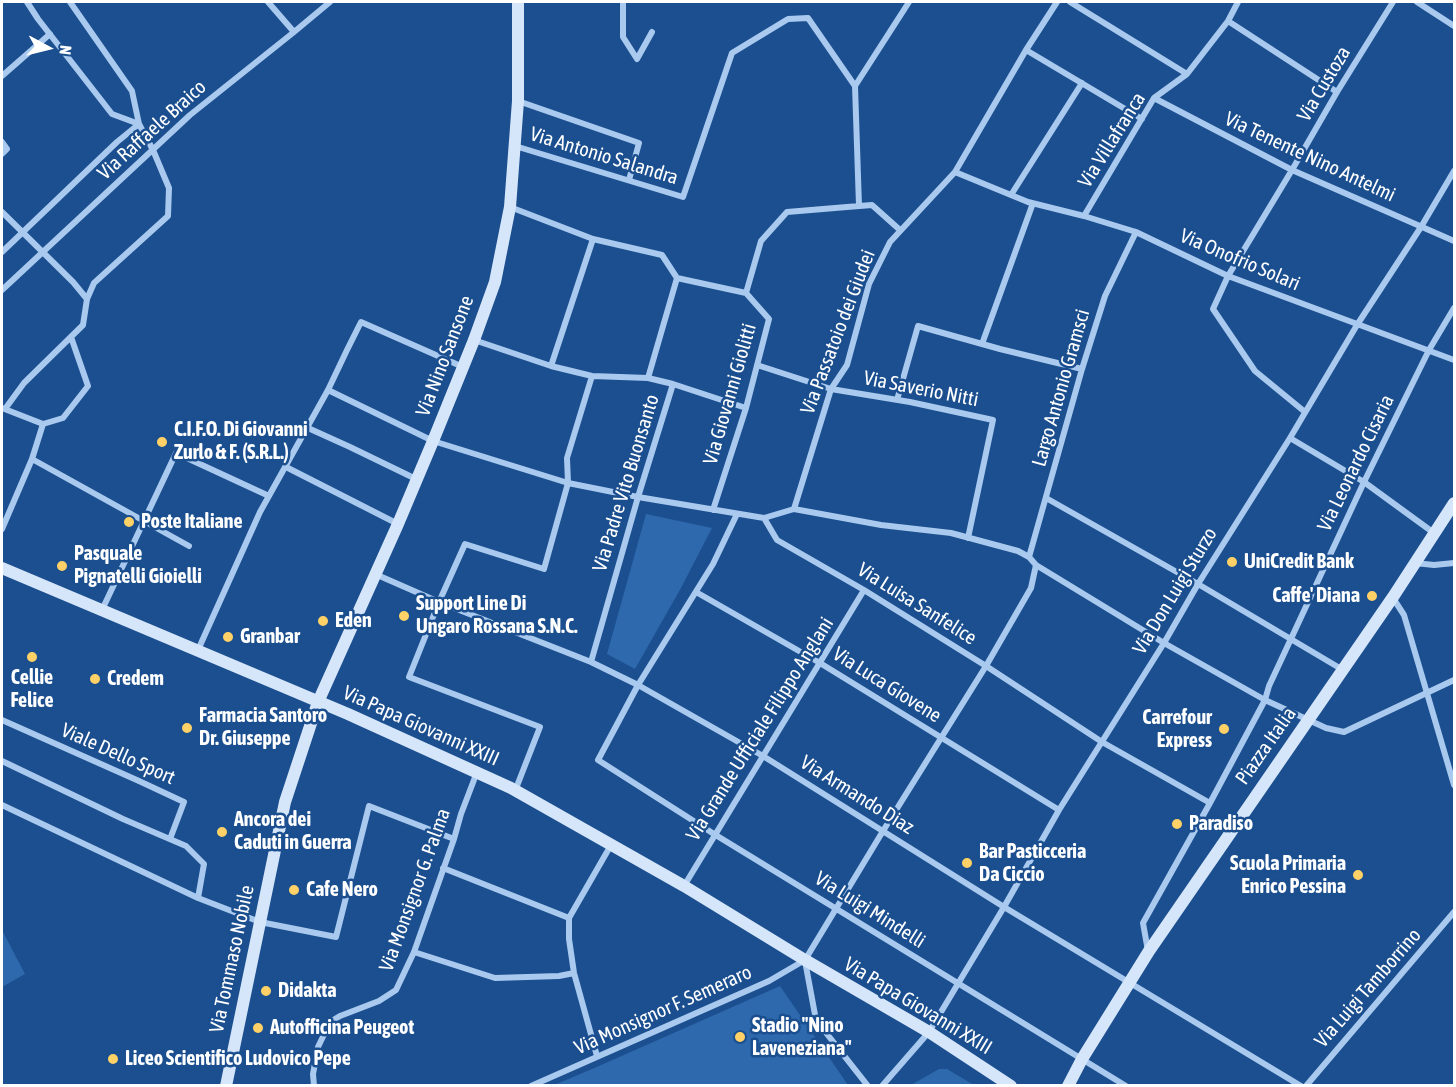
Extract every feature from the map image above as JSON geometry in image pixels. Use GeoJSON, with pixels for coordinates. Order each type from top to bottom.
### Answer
{"type":"FeatureCollection","features":[{"type":"Feature","properties":{"kind":"street"},"geometry":{"type":"LineString","coordinates":[[27,2],[112,114],[139,124]]}},
{"type":"Feature","properties":{"kind":"street"},"geometry":{"type":"LineString","coordinates":[[70,2],[132,91],[139,124],[153,150],[168,188],[168,216],[94,283],[87,299],[83,325],[24,383],[3,408],[43,424],[63,418],[88,387],[71,337]]}},
{"type":"Feature","properties":{"kind":"street"},"geometry":{"type":"LineString","coordinates":[[268,2],[294,32]]}},
{"type":"Feature","properties":{"kind":"street","name":"Via Raffaele Braico"},"geometry":{"type":"LineString","coordinates":[[2,290],[190,115],[330,2]]}},
{"type":"Feature","properties":{"kind":"street","name":"Via Nino Sansone"},"geometry":{"type":"LineString","coordinates":[[318,702],[433,441],[495,282],[510,207],[518,101],[518,2]]}},
{"type":"Feature","properties":{"kind":"street"},"geometry":{"type":"LineString","coordinates":[[623,2],[623,37],[637,59],[652,32]]}},
{"type":"Feature","properties":{"kind":"street"},"geometry":{"type":"LineString","coordinates":[[859,206],[855,86],[909,2]]}},
{"type":"Feature","properties":{"kind":"street","name":"Via Passatoio dei Giudei"},"geometry":{"type":"LineString","coordinates":[[794,509],[831,389],[847,365],[869,284],[890,242],[955,172],[1026,50],[1057,2]]}},
{"type":"Feature","properties":{"kind":"street"},"geometry":{"type":"LineString","coordinates":[[1070,2],[1187,74]]}},
{"type":"Feature","properties":{"kind":"street","name":"Via Villafranca"},"geometry":{"type":"LineString","coordinates":[[1084,216],[1154,99],[1187,74],[1227,21],[1238,2]]}},
{"type":"Feature","properties":{"kind":"street","name":"Via Custoza"},"geometry":{"type":"LineString","coordinates":[[1305,412],[1255,371],[1213,309],[1228,276],[1393,2]]}},
{"type":"Feature","properties":{"kind":"street"},"geometry":{"type":"LineString","coordinates":[[1417,2],[1455,26]]}},
{"type":"Feature","properties":{"kind":"street","name":"Via Antonio Salandra"},"geometry":{"type":"LineString","coordinates":[[515,146],[683,197],[732,53],[788,20],[808,18],[855,86]]}},
{"type":"Feature","properties":{"kind":"street"},"geometry":{"type":"LineString","coordinates":[[1227,21],[1337,92]]}},
{"type":"Feature","properties":{"kind":"street"},"geometry":{"type":"LineString","coordinates":[[2,76],[50,34]]}},
{"type":"Feature","properties":{"kind":"street"},"geometry":{"type":"LineString","coordinates":[[1026,50],[1142,119]]}},
{"type":"Feature","properties":{"kind":"street"},"geometry":{"type":"LineString","coordinates":[[1011,195],[1082,82]]}},
{"type":"Feature","properties":{"kind":"street","name":"Via Tenente Nino Antelmi"},"geometry":{"type":"LineString","coordinates":[[1154,99],[1292,170],[1455,241]]}},
{"type":"Feature","properties":{"kind":"street"},"geometry":{"type":"LineString","coordinates":[[518,101],[639,143],[629,180]]}},
{"type":"Feature","properties":{"kind":"street","name":"Via Raffaele Braico"},"geometry":{"type":"LineString","coordinates":[[2,252],[139,124]]}},
{"type":"Feature","properties":{"kind":"street"},"geometry":{"type":"LineString","coordinates":[[2,142],[7,149],[2,154]]}},
{"type":"Feature","properties":{"kind":"street","name":"Via Don Luigi Sturzo"},"geometry":{"type":"LineString","coordinates":[[882,1086],[929,1032],[1059,810],[1290,438],[1357,324],[1455,171]]}},
{"type":"Feature","properties":{"kind":"street","name":"Via Onofrio Solari"},"geometry":{"type":"LineString","coordinates":[[955,172],[1033,203],[1136,232],[1228,276],[1455,360]]}},
{"type":"Feature","properties":{"kind":"street"},"geometry":{"type":"LineString","coordinates":[[982,344],[1033,203]]}},
{"type":"Feature","properties":{"kind":"street","name":"Via Giovanni Giolitti"},"geometry":{"type":"LineString","coordinates":[[713,510],[746,408],[769,319],[747,293],[761,240],[787,212],[859,206],[872,206],[900,230]]}},
{"type":"Feature","properties":{"kind":"street"},"geometry":{"type":"LineString","coordinates":[[510,207],[593,239],[662,255],[676,278],[747,293]]}},
{"type":"Feature","properties":{"kind":"street"},"geometry":{"type":"LineString","coordinates":[[2,212],[87,299]]}},
{"type":"Feature","properties":{"kind":"street","name":"Largo Antonio Gramsci"},"geometry":{"type":"LineString","coordinates":[[1029,557],[1105,296],[1136,232]]}},
{"type":"Feature","properties":{"kind":"street"},"geometry":{"type":"LineString","coordinates":[[551,366],[593,239]]}},
{"type":"Feature","properties":{"kind":"street"},"geometry":{"type":"LineString","coordinates":[[648,378],[676,278]]}},
{"type":"Feature","properties":{"kind":"street","name":"Via Leonardo Cisaria"},"geometry":{"type":"LineString","coordinates":[[1292,637],[1429,350],[1455,308]]}},
{"type":"Feature","properties":{"kind":"street"},"geometry":{"type":"LineString","coordinates":[[198,651],[260,512],[308,428],[361,322],[462,367]]}},
{"type":"Feature","properties":{"kind":"street"},"geometry":{"type":"LineString","coordinates":[[897,400],[918,326],[1082,369]]}},
{"type":"Feature","properties":{"kind":"street"},"geometry":{"type":"LineString","coordinates":[[474,340],[551,366],[592,376],[648,378],[746,408]]}},
{"type":"Feature","properties":{"kind":"street","name":"Via Saverio Nitti"},"geometry":{"type":"LineString","coordinates":[[757,365],[831,389],[993,420],[968,538]]}},
{"type":"Feature","properties":{"kind":"street"},"geometry":{"type":"LineString","coordinates":[[515,791],[540,727],[409,677],[465,544],[544,569],[568,483],[567,458],[592,376]]}},
{"type":"Feature","properties":{"kind":"street","name":"Via Padre Vito Buonsanto"},"geometry":{"type":"LineString","coordinates":[[591,662],[673,384]]}},
{"type":"Feature","properties":{"kind":"street"},"geometry":{"type":"LineString","coordinates":[[328,390],[433,441],[568,483],[764,518],[794,509],[882,525],[951,533],[1018,551],[1029,557],[1036,565],[1164,643],[1265,700],[1326,729],[1344,732],[1455,680]]}},
{"type":"Feature","properties":{"kind":"street"},"geometry":{"type":"LineString","coordinates":[[2,529],[32,459],[43,424]]}},
{"type":"Feature","properties":{"kind":"street"},"geometry":{"type":"LineString","coordinates":[[308,428],[416,479]]}},
{"type":"Feature","properties":{"kind":"street"},"geometry":{"type":"LineString","coordinates":[[1290,438],[1364,483],[1434,533]]}},
{"type":"Feature","properties":{"kind":"street"},"geometry":{"type":"LineString","coordinates":[[102,611],[176,453],[269,496]]}},
{"type":"Feature","properties":{"kind":"street"},"geometry":{"type":"LineString","coordinates":[[32,459],[189,546]]}},
{"type":"Feature","properties":{"kind":"street"},"geometry":{"type":"LineString","coordinates":[[287,465],[398,524]]}},
{"type":"Feature","properties":{"kind":"street"},"geometry":{"type":"LineString","coordinates":[[1047,498],[1292,637],[1343,670]]}},
{"type":"Feature","properties":{"kind":"street","name":"Piazza Italia"},"geometry":{"type":"LineString","coordinates":[[1068,1086],[1082,1059],[1149,951],[1309,720],[1455,503]]}},
{"type":"Feature","properties":{"kind":"street"},"geometry":{"type":"LineString","coordinates":[[638,685],[713,564],[737,514]]}},
{"type":"Feature","properties":{"kind":"street","name":"Via Luisa Sanfelice"},"geometry":{"type":"LineString","coordinates":[[764,518],[777,540],[864,590],[1102,742],[1210,802]]}},
{"type":"Feature","properties":{"kind":"street"},"geometry":{"type":"LineString","coordinates":[[1415,563],[1434,566],[1455,563]]}},
{"type":"Feature","properties":{"kind":"street"},"geometry":{"type":"LineString","coordinates":[[868,1086],[816,1020],[805,960],[940,737],[986,666],[1031,588],[1036,565]]}},
{"type":"Feature","properties":{"kind":"street","name":"Via Papa Giovanni XXIII"},"geometry":{"type":"LineString","coordinates":[[2,568],[318,702],[515,791],[684,886],[929,1032],[1011,1086]]}},
{"type":"Feature","properties":{"kind":"street","name":"Via Armando Diaz"},"geometry":{"type":"LineString","coordinates":[[375,574],[591,662],[638,685],[763,756],[1004,907],[1301,1086]]}},
{"type":"Feature","properties":{"kind":"street","name":"Via Grande Ufficiale Filippo Anglani"},"geometry":{"type":"LineString","coordinates":[[684,886],[864,590]]}},
{"type":"Feature","properties":{"kind":"street","name":"Via Luca Giovene"},"geometry":{"type":"LineString","coordinates":[[696,592],[820,663],[1059,810]]}},
{"type":"Feature","properties":{"kind":"street"},"geometry":{"type":"LineString","coordinates":[[1393,597],[1404,615],[1455,785]]}},
{"type":"Feature","properties":{"kind":"street","name":"Piazza Italia"},"geometry":{"type":"LineString","coordinates":[[1149,951],[1143,923],[1265,700],[1269,686],[1292,637]]}},
{"type":"Feature","properties":{"kind":"street","name":"Via Luigi Mindelli"},"geometry":{"type":"LineString","coordinates":[[638,685],[598,760],[714,834],[1126,1086]]}},
{"type":"Feature","properties":{"kind":"street","name":"Via Tommaso Nobile"},"geometry":{"type":"LineString","coordinates":[[226,1086],[285,802],[318,702]]}},
{"type":"Feature","properties":{"kind":"street","name":"Viale Dello Sport"},"geometry":{"type":"LineString","coordinates":[[2,720],[184,802],[170,839]]}},
{"type":"Feature","properties":{"kind":"street"},"geometry":{"type":"LineString","coordinates":[[2,761],[123,819],[186,846],[204,864],[198,898]]}},
{"type":"Feature","properties":{"kind":"street","name":"Via Monsignor G. Palma"},"geometry":{"type":"LineString","coordinates":[[314,1086],[313,1074],[318,1047],[330,1023],[340,1016],[379,1001],[396,990],[414,952],[477,772]]}},
{"type":"Feature","properties":{"kind":"street"},"geometry":{"type":"LineString","coordinates":[[2,805],[198,898],[260,922],[336,938],[369,806],[454,839]]}},
{"type":"Feature","properties":{"kind":"street"},"geometry":{"type":"LineString","coordinates":[[597,1056],[574,973],[569,939],[569,918],[611,845]]}},
{"type":"Feature","properties":{"kind":"street"},"geometry":{"type":"LineString","coordinates":[[443,868],[569,918]]}},
{"type":"Feature","properties":{"kind":"street","name":"Via Luigi Tamborrino"},"geometry":{"type":"LineString","coordinates":[[1306,1086],[1455,912]]}},
{"type":"Feature","properties":{"kind":"street"},"geometry":{"type":"LineString","coordinates":[[414,952],[495,978],[559,976],[574,973]]}},
{"type":"Feature","properties":{"kind":"street","name":"Via Monsignor F. Semeraro"},"geometry":{"type":"LineString","coordinates":[[531,1086],[769,981],[805,960]]}},
{"type":"Feature","properties":{"kind":"shaded area"},"geometry":{"type":"Polygon","coordinates":[[[646,514],[712,528],[635,669],[607,654],[646,514]]]}},
{"type":"Feature","properties":{"kind":"shaded area"},"geometry":{"type":"Polygon","coordinates":[[[2,930],[25,974],[2,987],[2,930]]]}},
{"type":"Feature","properties":{"kind":"shaded area","name":"Stadio \"Nino Laveneziana\""},"geometry":{"type":"Polygon","coordinates":[[[780,986],[848,1085],[554,1085],[592,1069],[780,986]]]}},
{"type":"Feature","properties":{"kind":"shaded area"},"geometry":{"type":"Polygon","coordinates":[[[939,1069],[947,1069],[974,1085],[911,1085],[939,1069]]]}},
{"type":"Feature","properties":{"kind":"place","name":"C.I.F.O. Di Giovanni Zurlo & F. (S.R.L.)"},"geometry":{"type":"Point","coordinates":[162,442]}},
{"type":"Feature","properties":{"kind":"place","name":"Poste Italiane"},"geometry":{"type":"Point","coordinates":[129,522]}},
{"type":"Feature","properties":{"kind":"place","name":"UniCredit Bank"},"geometry":{"type":"Point","coordinates":[1232,562]}},
{"type":"Feature","properties":{"kind":"place","name":"Pasquale Pignatelli Gioielli"},"geometry":{"type":"Point","coordinates":[62,566]}},
{"type":"Feature","properties":{"kind":"place","name":"Caffe' Diana"},"geometry":{"type":"Point","coordinates":[1372,596]}},
{"type":"Feature","properties":{"kind":"place","name":"Support Line Di Ungaro Rossana S.N.C."},"geometry":{"type":"Point","coordinates":[404,616]}},
{"type":"Feature","properties":{"kind":"place","name":"Eden"},"geometry":{"type":"Point","coordinates":[323,621]}},
{"type":"Feature","properties":{"kind":"place","name":"Granbar"},"geometry":{"type":"Point","coordinates":[228,637]}},
{"type":"Feature","properties":{"kind":"place","name":"Cellie Felice"},"geometry":{"type":"Point","coordinates":[32,657]}},
{"type":"Feature","properties":{"kind":"place","name":"Credem"},"geometry":{"type":"Point","coordinates":[95,679]}},
{"type":"Feature","properties":{"kind":"place","name":"Farmacia Santoro Dr. Giuseppe"},"geometry":{"type":"Point","coordinates":[187,728]}},
{"type":"Feature","properties":{"kind":"place","name":"Carrefour Express"},"geometry":{"type":"Point","coordinates":[1224,729]}},
{"type":"Feature","properties":{"kind":"place","name":"Paradiso"},"geometry":{"type":"Point","coordinates":[1177,824]}},
{"type":"Feature","properties":{"kind":"place","name":"Ancora dei Caduti in Guerra"},"geometry":{"type":"Point","coordinates":[222,832]}},
{"type":"Feature","properties":{"kind":"place","name":"Bar Pasticceria Da Ciccio"},"geometry":{"type":"Point","coordinates":[967,863]}},
{"type":"Feature","properties":{"kind":"place","name":"Scuola Primaria Enrico Pessina"},"geometry":{"type":"Point","coordinates":[1358,875]}},
{"type":"Feature","properties":{"kind":"place","name":"Cafe Nero"},"geometry":{"type":"Point","coordinates":[294,890]}},
{"type":"Feature","properties":{"kind":"place","name":"Didakta"},"geometry":{"type":"Point","coordinates":[266,991]}},
{"type":"Feature","properties":{"kind":"place","name":"Autofficina Peugeot"},"geometry":{"type":"Point","coordinates":[258,1028]}},
{"type":"Feature","properties":{"kind":"place","name":"Stadio \"Nino Laveneziana\""},"geometry":{"type":"Point","coordinates":[740,1037]}},
{"type":"Feature","properties":{"kind":"place","name":"Liceo Scientifico Ludovico Pepe"},"geometry":{"type":"Point","coordinates":[113,1059]}}]}
